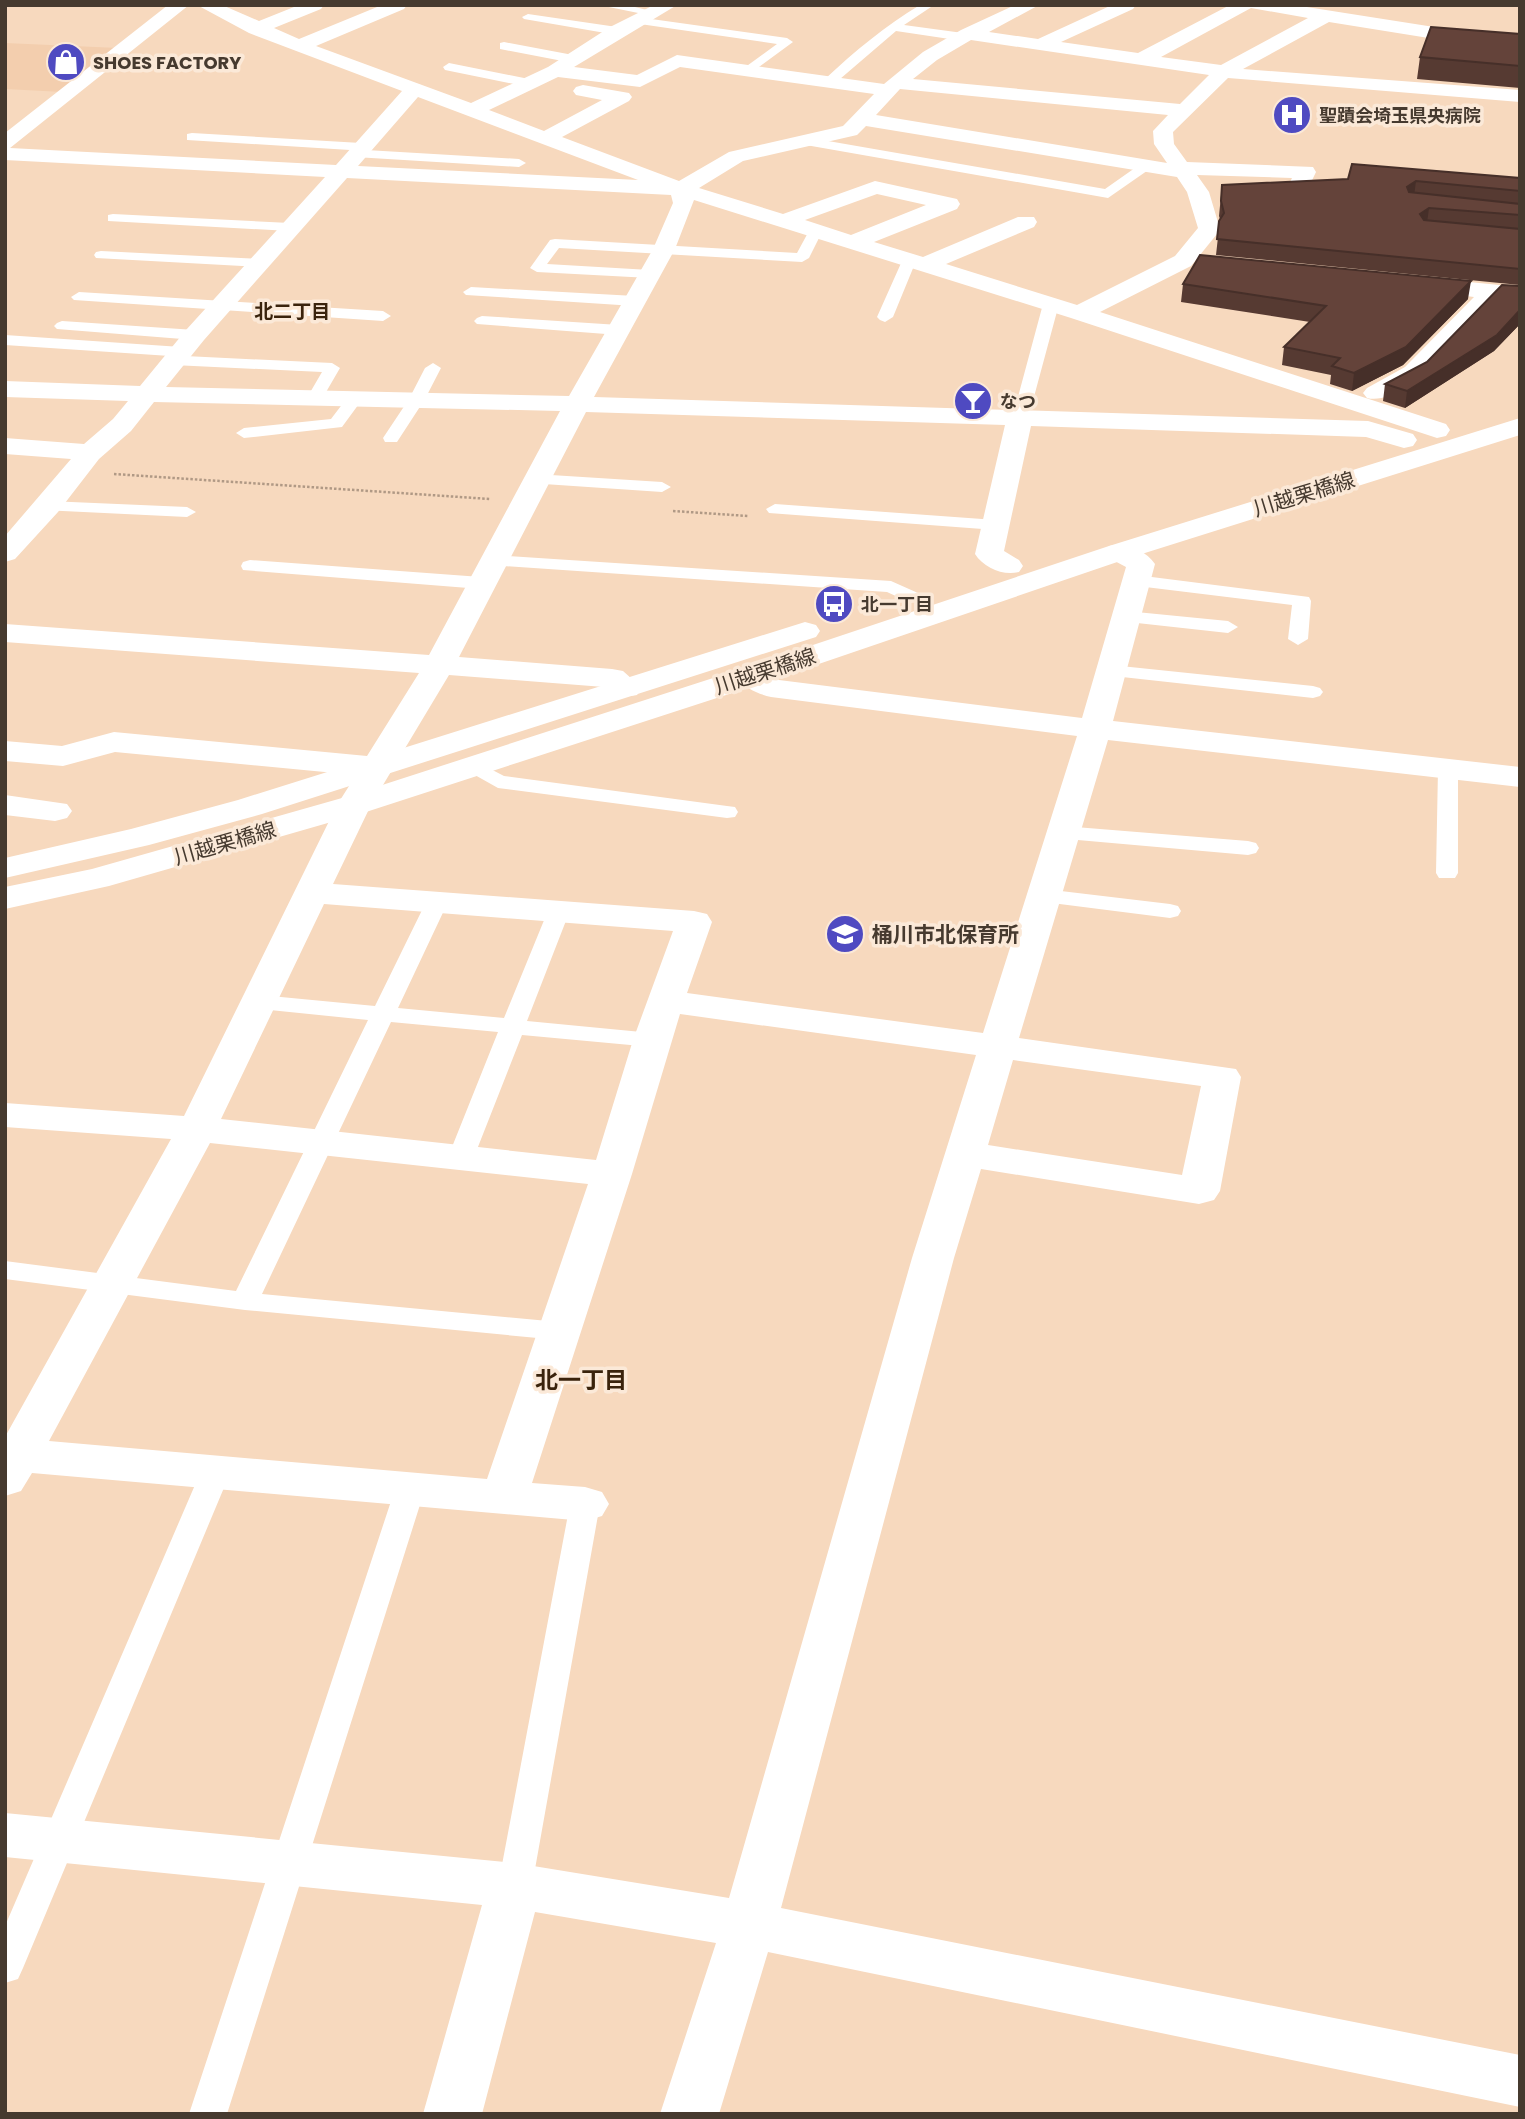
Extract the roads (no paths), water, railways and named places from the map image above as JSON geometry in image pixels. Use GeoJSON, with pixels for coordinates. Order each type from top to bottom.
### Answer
{"type":"FeatureCollection","features":[{"type":"Feature","properties":{"kind":"street"},"geometry":{"type":"LineString","coordinates":[[5,143],[180,5]]}},
{"type":"Feature","properties":{"kind":"street"},"geometry":{"type":"LineString","coordinates":[[206,5],[299,46],[681,189],[1051,304],[1437,430]]}},
{"type":"Feature","properties":{"kind":"street"},"geometry":{"type":"LineString","coordinates":[[256,29],[314,5]]}},
{"type":"Feature","properties":{"kind":"street"},"geometry":{"type":"LineString","coordinates":[[299,46],[398,5]]}},
{"type":"Feature","properties":{"kind":"street"},"geometry":{"type":"LineString","coordinates":[[5,154],[681,189],[736,156],[850,131],[891,87],[930,56],[1030,5]]}},
{"type":"Feature","properties":{"kind":"street"},"geometry":{"type":"LineString","coordinates":[[1037,46],[1127,5]]}},
{"type":"Feature","properties":{"kind":"street"},"geometry":{"type":"LineString","coordinates":[[1140,61],[1244,5]]}},
{"type":"Feature","properties":{"kind":"street"},"geometry":{"type":"LineString","coordinates":[[1258,5],[1466,38],[1520,43]]}},
{"type":"Feature","properties":{"kind":"street"},"geometry":{"type":"LineString","coordinates":[[473,110],[555,71],[617,31],[652,13]]}},
{"type":"Feature","properties":{"kind":"street"},"geometry":{"type":"LineString","coordinates":[[1079,313],[1183,261],[1209,229],[1198,192],[1164,144],[1163,131],[1217,78],[1328,15]]}},
{"type":"Feature","properties":{"kind":"street"},"geometry":{"type":"LineString","coordinates":[[965,36],[1140,61],[1217,78]]}},
{"type":"Feature","properties":{"kind":"street"},"geometry":{"type":"LineString","coordinates":[[930,56],[957,59]]}},
{"type":"Feature","properties":{"kind":"street"},"geometry":{"type":"LineString","coordinates":[[555,71],[640,80],[677,61],[829,82],[1184,110]]}},
{"type":"Feature","properties":{"kind":"street"},"geometry":{"type":"LineString","coordinates":[[1104,73],[1520,96]]}},
{"type":"Feature","properties":{"kind":"street"},"geometry":{"type":"LineString","coordinates":[[529,83],[622,97],[547,137]]}},
{"type":"Feature","properties":{"kind":"street"},"geometry":{"type":"LineString","coordinates":[[5,553],[48,506],[90,453],[122,425],[183,349],[339,171],[415,89]]}},
{"type":"Feature","properties":{"kind":"street"},"geometry":{"type":"LineString","coordinates":[[860,119],[1147,166],[1183,170],[1305,173],[1297,190],[1198,192]]}},
{"type":"Feature","properties":{"kind":"street"},"geometry":{"type":"LineString","coordinates":[[783,221],[875,187],[949,204],[851,243]]}},
{"type":"Feature","properties":{"kind":"street"},"geometry":{"type":"LineString","coordinates":[[585,1504],[216,1471],[10,1462],[197,1129],[354,805],[440,664],[536,479],[664,249],[684,203],[681,189]]}},
{"type":"Feature","properties":{"kind":"street"},"geometry":{"type":"LineString","coordinates":[[917,263],[1026,222]]}},
{"type":"Feature","properties":{"kind":"street"},"geometry":{"type":"LineString","coordinates":[[1183,261],[1210,264]]}},
{"type":"Feature","properties":{"kind":"street"},"geometry":{"type":"LineString","coordinates":[[1398,282],[1512,290]]}},
{"type":"Feature","properties":{"kind":"street"},"geometry":{"type":"LineString","coordinates":[[1356,402],[1414,372],[1512,290]]}},
{"type":"Feature","properties":{"kind":"street"},"geometry":{"type":"LineString","coordinates":[[5,388],[1368,429],[1404,440]]}},
{"type":"Feature","properties":{"kind":"street","name":"川越栗橋線"},"geometry":{"type":"LineString","coordinates":[[5,868],[137,838],[250,807],[1437,430],[1520,400]]}},
{"type":"Feature","properties":{"kind":"street"},"geometry":{"type":"LineString","coordinates":[[1009,566],[989,554],[1020,419]]}},
{"type":"Feature","properties":{"kind":"street","name":"川越栗橋線"},"geometry":{"type":"LineString","coordinates":[[5,898],[110,876],[354,805],[751,676],[1119,552],[1520,426]]}},
{"type":"Feature","properties":{"kind":"street"},"geometry":{"type":"LineString","coordinates":[[1462,446],[1520,444]]}},
{"type":"Feature","properties":{"kind":"street"},"geometry":{"type":"LineString","coordinates":[[5,446],[90,453]]}},
{"type":"Feature","properties":{"kind":"street"},"geometry":{"type":"LineString","coordinates":[[689,2114],[749,1925],[933,1258],[1095,729],[1141,564],[1119,552]]}},
{"type":"Feature","properties":{"kind":"street"},"geometry":{"type":"LineString","coordinates":[[5,632],[612,678],[626,688]]}},
{"type":"Feature","properties":{"kind":"street"},"geometry":{"type":"LineString","coordinates":[[751,676],[771,688],[1095,729],[1520,777]]}},
{"type":"Feature","properties":{"kind":"street"},"geometry":{"type":"LineString","coordinates":[[5,751],[63,756],[114,742],[377,767]]}},
{"type":"Feature","properties":{"kind":"street"},"geometry":{"type":"LineString","coordinates":[[5,805],[55,811]]}},
{"type":"Feature","properties":{"kind":"street"},"geometry":{"type":"LineString","coordinates":[[313,892],[694,922],[652,1040],[612,1174],[504,1497]]}},
{"type":"Feature","properties":{"kind":"street"},"geometry":{"type":"LineString","coordinates":[[666,1001],[1222,1077],[1199,1191],[964,1154]]}},
{"type":"Feature","properties":{"kind":"street"},"geometry":{"type":"LineString","coordinates":[[5,1115],[197,1129],[612,1174]]}},
{"type":"Feature","properties":{"kind":"street"},"geometry":{"type":"LineString","coordinates":[[5,1835],[514,1886],[749,1925],[1520,2081]]}},
{"type":"Feature","properties":{"kind":"street"},"geometry":{"type":"LineString","coordinates":[[452,2114],[514,1886]]}},
{"type":"Feature","properties":{"kind":"lane"},"geometry":{"type":"LineString","coordinates":[[605,5],[787,42],[748,71]]}},
{"type":"Feature","properties":{"kind":"lane"},"geometry":{"type":"LineString","coordinates":[[829,82],[859,52],[928,5]]}},
{"type":"Feature","properties":{"kind":"lane"},"geometry":{"type":"LineString","coordinates":[[528,18],[617,31]]}},
{"type":"Feature","properties":{"kind":"lane"},"geometry":{"type":"LineString","coordinates":[[892,27],[965,36]]}},
{"type":"Feature","properties":{"kind":"lane"},"geometry":{"type":"LineString","coordinates":[[504,46],[573,59]]}},
{"type":"Feature","properties":{"kind":"lane"},"geometry":{"type":"LineString","coordinates":[[449,66],[529,83]]}},
{"type":"Feature","properties":{"kind":"lane"},"geometry":{"type":"LineString","coordinates":[[192,137],[519,163]]}},
{"type":"Feature","properties":{"kind":"lane"},"geometry":{"type":"LineString","coordinates":[[806,141],[1108,194],[1147,166]]}},
{"type":"Feature","properties":{"kind":"lane"},"geometry":{"type":"LineString","coordinates":[[113,218],[290,227]]}},
{"type":"Feature","properties":{"kind":"lane"},"geometry":{"type":"LineString","coordinates":[[650,274],[537,268],[555,243],[802,258],[815,232]]}},
{"type":"Feature","properties":{"kind":"lane"},"geometry":{"type":"LineString","coordinates":[[101,255],[259,262]]}},
{"type":"Feature","properties":{"kind":"lane"},"geometry":{"type":"LineString","coordinates":[[885,317],[917,263]]}},
{"type":"Feature","properties":{"kind":"lane"},"geometry":{"type":"LineString","coordinates":[[471,292],[635,301]]}},
{"type":"Feature","properties":{"kind":"lane"},"geometry":{"type":"LineString","coordinates":[[79,297],[219,308],[383,316]]}},
{"type":"Feature","properties":{"kind":"lane"},"geometry":{"type":"LineString","coordinates":[[1020,419],[1051,304]]}},
{"type":"Feature","properties":{"kind":"lane"},"geometry":{"type":"LineString","coordinates":[[482,321],[619,330]]}},
{"type":"Feature","properties":{"kind":"lane"},"geometry":{"type":"LineString","coordinates":[[62,326],[183,349],[332,368],[316,396]]}},
{"type":"Feature","properties":{"kind":"lane"},"geometry":{"type":"LineString","coordinates":[[5,340],[183,349]]}},
{"type":"Feature","properties":{"kind":"lane"},"geometry":{"type":"LineString","coordinates":[[391,438],[417,399],[433,368]]}},
{"type":"Feature","properties":{"kind":"lane"},"geometry":{"type":"LineString","coordinates":[[244,433],[336,423],[356,397]]}},
{"type":"Feature","properties":{"kind":"lane"},"geometry":{"type":"LineString","coordinates":[[536,479],[662,487]]}},
{"type":"Feature","properties":{"kind":"lane"},"geometry":{"type":"LineString","coordinates":[[48,506],[187,512]]}},
{"type":"Feature","properties":{"kind":"lane"},"geometry":{"type":"LineString","coordinates":[[775,509],[996,525]]}},
{"type":"Feature","properties":{"kind":"lane"},"geometry":{"type":"LineString","coordinates":[[250,566],[891,587],[911,597]]}},
{"type":"Feature","properties":{"kind":"lane"},"geometry":{"type":"LineString","coordinates":[[1136,581],[1302,601],[1298,639]]}},
{"type":"Feature","properties":{"kind":"lane"},"geometry":{"type":"LineString","coordinates":[[1126,617],[1228,627]]}},
{"type":"Feature","properties":{"kind":"lane"},"geometry":{"type":"LineString","coordinates":[[1111,671],[1313,692]]}},
{"type":"Feature","properties":{"kind":"lane"},"geometry":{"type":"LineString","coordinates":[[473,766],[498,782],[727,812]]}},
{"type":"Feature","properties":{"kind":"lane"},"geometry":{"type":"LineString","coordinates":[[1447,873],[1448,769]]}},
{"type":"Feature","properties":{"kind":"lane"},"geometry":{"type":"LineString","coordinates":[[1063,833],[1248,848]]}},
{"type":"Feature","properties":{"kind":"lane"},"geometry":{"type":"LineString","coordinates":[[1044,896],[1170,911]]}},
{"type":"Feature","properties":{"kind":"lane"},"geometry":{"type":"LineString","coordinates":[[245,1301],[437,902]]}},
{"type":"Feature","properties":{"kind":"lane"},"geometry":{"type":"LineString","coordinates":[[461,1157],[558,912]]}},
{"type":"Feature","properties":{"kind":"lane"},"geometry":{"type":"LineString","coordinates":[[260,1002],[652,1040]]}},
{"type":"Feature","properties":{"kind":"lane"},"geometry":{"type":"LineString","coordinates":[[5,1270],[245,1301],[559,1331]]}},
{"type":"Feature","properties":{"kind":"lane"},"geometry":{"type":"LineString","coordinates":[[5,1968],[216,1471]]}},
{"type":"Feature","properties":{"kind":"lane"},"geometry":{"type":"LineString","coordinates":[[208,2114],[410,1489]]}},
{"type":"Feature","properties":{"kind":"lane"},"geometry":{"type":"LineString","coordinates":[[514,1886],[585,1504]]}},
{"type":"Feature","properties":{"kind":"place","name":"SHOES FACTORY"},"geometry":{"type":"Point","coordinates":[66,62]}},
{"type":"Feature","properties":{"kind":"place","name":"聖蹟会埼玉県央病院"},"geometry":{"type":"Point","coordinates":[1292,115]}},
{"type":"Feature","properties":{"kind":"place","name":"なつ"},"geometry":{"type":"Point","coordinates":[973,401]}},
{"type":"Feature","properties":{"kind":"place","name":"北一丁目"},"geometry":{"type":"Point","coordinates":[834,604]}},
{"type":"Feature","properties":{"kind":"place","name":"桶川市北保育所"},"geometry":{"type":"Point","coordinates":[845,934]}},
{"type":"Feature","properties":{"kind":"district","name":"北二丁目"},"geometry":{"type":"Point","coordinates":[292,311]}},
{"type":"Feature","properties":{"kind":"district","name":"北一丁目"},"geometry":{"type":"Point","coordinates":[581,1380]}}]}
